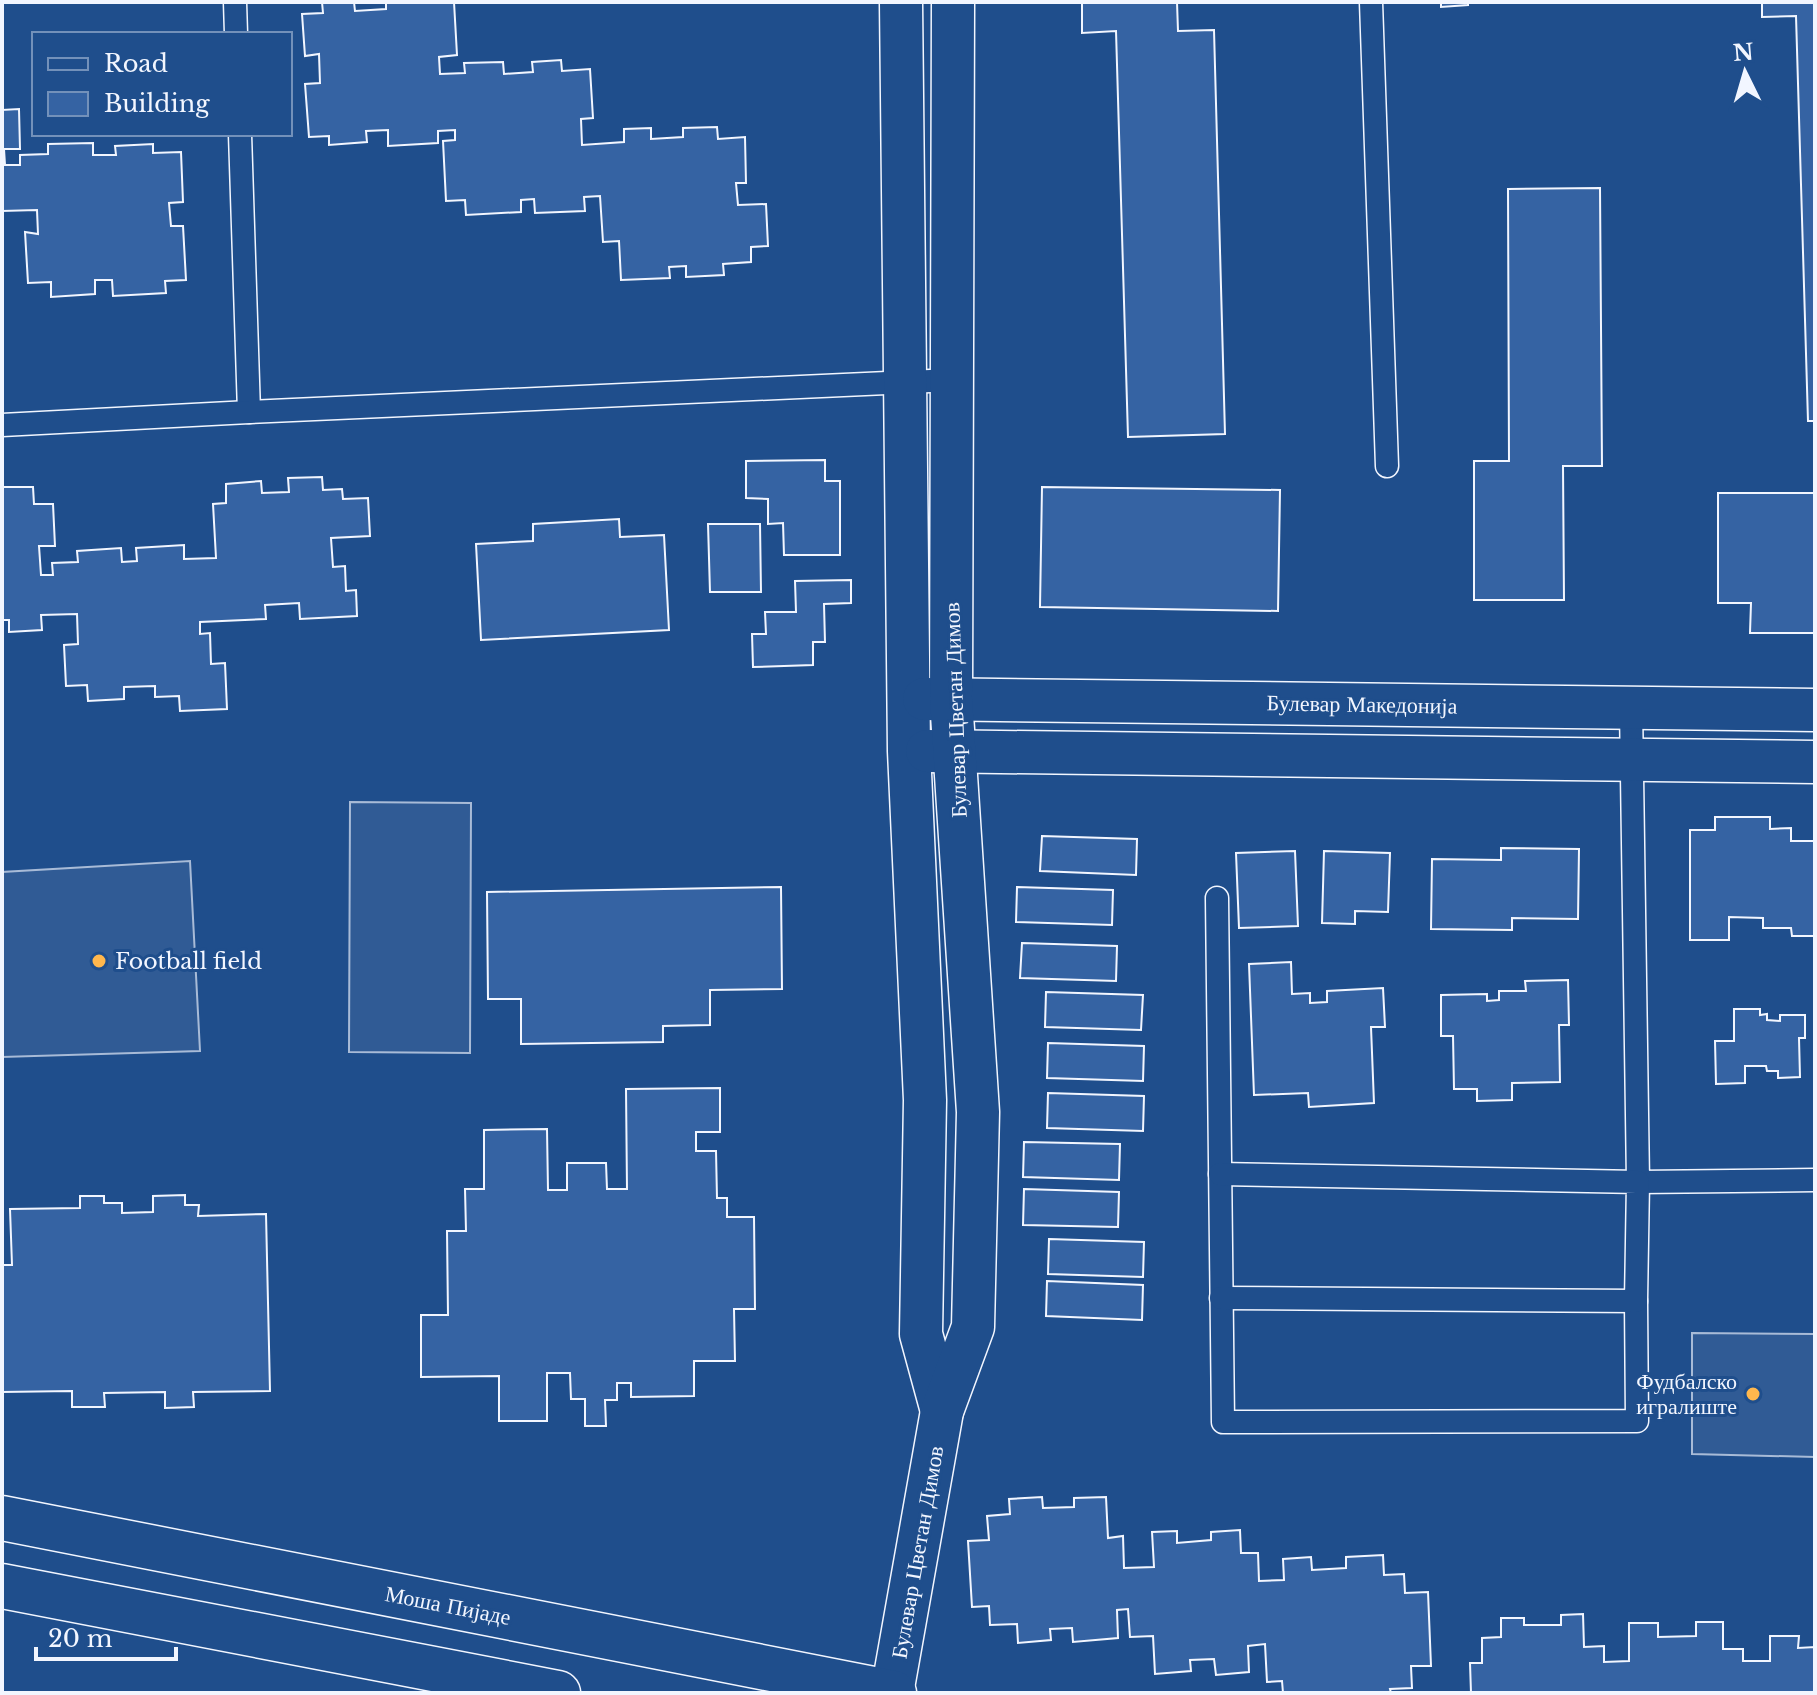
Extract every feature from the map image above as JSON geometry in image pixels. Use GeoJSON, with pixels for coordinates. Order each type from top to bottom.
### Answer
{"type":"FeatureCollection","features":[{"type":"Feature","properties":{"kind":"main road","name":"Моша Пијаде"},"geometry":{"type":"LineString","coordinates":[[2,1518],[892,1693]]}},
{"type":"Feature","properties":{"kind":"main road"},"geometry":{"type":"LineString","coordinates":[[2,1586],[558,1693]]}},
{"type":"Feature","properties":{"kind":"street","name":"Булевар Цветан Димов"},"geometry":{"type":"LineString","coordinates":[[901,2],[909,751],[925,1100],[921,1334],[942,1411]]}},
{"type":"Feature","properties":{"kind":"street","name":"Булевар Цветан Димов"},"geometry":{"type":"LineString","coordinates":[[892,1693],[942,1411],[973,1327],[978,1112],[951,699],[953,2]]}},
{"type":"Feature","properties":{"kind":"street","name":"Булевар Македонија"},"geometry":{"type":"LineString","coordinates":[[908,698],[1815,710]]}},
{"type":"Feature","properties":{"kind":"street"},"geometry":{"type":"LineString","coordinates":[[909,751],[1815,762]]}},
{"type":"Feature","properties":{"kind":"lane"},"geometry":{"type":"LineString","coordinates":[[235,2],[236,32]]}},
{"type":"Feature","properties":{"kind":"lane"},"geometry":{"type":"LineString","coordinates":[[1371,2],[1387,466]]}},
{"type":"Feature","properties":{"kind":"lane"},"geometry":{"type":"LineString","coordinates":[[240,136],[249,412]]}},
{"type":"Feature","properties":{"kind":"lane"},"geometry":{"type":"LineString","coordinates":[[2,425],[952,380]]}},
{"type":"Feature","properties":{"kind":"lane"},"geometry":{"type":"LineString","coordinates":[[1217,898],[1223,1422],[1637,1421],[1638,1182],[1631,707]]}},
{"type":"Feature","properties":{"kind":"lane"},"geometry":{"type":"LineString","coordinates":[[1220,1174],[1638,1182],[1815,1180]]}},
{"type":"Feature","properties":{"kind":"lane"},"geometry":{"type":"LineString","coordinates":[[1221,1298],[1636,1301]]}},
{"type":"Feature","properties":{"kind":"shaded area"},"geometry":{"type":"Polygon","coordinates":[[[350,802],[471,803],[470,1053],[349,1052],[350,802]]]}},
{"type":"Feature","properties":{"kind":"shaded area","name":"Football field"},"geometry":{"type":"Polygon","coordinates":[[[190,861],[200,1051],[2,1057],[2,872],[190,861]]]}},
{"type":"Feature","properties":{"kind":"shaded area","name":"Фудбалско игралиште"},"geometry":{"type":"Polygon","coordinates":[[[1692,1333],[1815,1334],[1815,1457],[1692,1454],[1692,1333]]]}},
{"type":"Feature","properties":{"kind":"building"},"geometry":{"type":"Polygon","coordinates":[[[322,2],[354,2],[355,11],[386,9],[386,2],[454,2],[457,55],[439,57],[440,74],[465,73],[464,63],[503,62],[504,74],[533,72],[532,62],[561,60],[562,71],[590,69],[593,118],[581,119],[582,145],[624,142],[624,129],[651,128],[651,139],[683,137],[683,128],[717,127],[718,139],[745,137],[746,183],[736,183],[738,205],[766,204],[768,246],[751,247],[751,262],[723,264],[724,275],[686,277],[686,266],[669,267],[670,278],[621,280],[619,241],[603,242],[600,196],[584,197],[585,211],[535,213],[534,199],[521,200],[521,212],[466,215],[465,200],[446,201],[443,141],[455,140],[455,130],[438,131],[438,143],[388,146],[388,130],[366,131],[367,142],[329,145],[329,136],[309,137],[305,84],[320,83],[319,54],[305,56],[302,14],[323,13],[322,2]]]}},
{"type":"Feature","properties":{"kind":"building"},"geometry":{"type":"Polygon","coordinates":[[[1082,2],[1177,2],[1178,31],[1214,30],[1225,434],[1128,437],[1116,31],[1082,33],[1082,2]]]}},
{"type":"Feature","properties":{"kind":"building"},"geometry":{"type":"Polygon","coordinates":[[[1441,2],[1468,2],[1468,5],[1441,7],[1441,2]]]}},
{"type":"Feature","properties":{"kind":"building"},"geometry":{"type":"Polygon","coordinates":[[[1762,2],[1815,2],[1815,421],[1808,421],[1796,16],[1762,17],[1762,2]]]}},
{"type":"Feature","properties":{"kind":"building"},"geometry":{"type":"Polygon","coordinates":[[[19,109],[20,149],[4,149],[5,165],[20,165],[20,155],[48,154],[48,144],[93,143],[93,155],[116,155],[115,146],[153,144],[153,153],[181,152],[183,202],[169,203],[171,226],[183,226],[186,280],[165,281],[166,293],[113,296],[112,280],[95,280],[95,294],[51,297],[51,282],[28,283],[25,232],[38,234],[37,210],[2,211],[2,110],[19,109]]]}},
{"type":"Feature","properties":{"kind":"building"},"geometry":{"type":"Polygon","coordinates":[[[1600,188],[1602,466],[1563,466],[1564,600],[1474,600],[1474,461],[1509,461],[1508,189],[1600,188]]]}},
{"type":"Feature","properties":{"kind":"building"},"geometry":{"type":"Polygon","coordinates":[[[825,460],[825,481],[840,481],[840,555],[784,555],[783,523],[768,524],[768,499],[746,498],[746,461],[825,460]]]}},
{"type":"Feature","properties":{"kind":"building"},"geometry":{"type":"Polygon","coordinates":[[[322,477],[323,490],[342,489],[343,499],[368,498],[370,536],[331,538],[333,567],[345,566],[346,591],[356,590],[357,616],[300,619],[299,603],[265,605],[266,619],[200,622],[200,634],[210,633],[211,664],[225,663],[227,709],[180,711],[179,696],[155,697],[155,686],[124,687],[124,699],[88,701],[87,685],[66,686],[64,645],[78,644],[77,614],[41,615],[42,630],[9,632],[9,620],[2,620],[2,487],[33,487],[34,504],[53,504],[55,546],[39,546],[41,575],[53,575],[52,563],[78,562],[77,551],[121,548],[122,562],[137,561],[136,548],[184,545],[184,559],[216,558],[213,504],[226,503],[226,484],[261,481],[262,493],[289,492],[288,478],[322,477]]]}},
{"type":"Feature","properties":{"kind":"building"},"geometry":{"type":"Polygon","coordinates":[[[1042,487],[1280,490],[1278,611],[1040,607],[1042,487]]]}},
{"type":"Feature","properties":{"kind":"building"},"geometry":{"type":"Polygon","coordinates":[[[1718,493],[1815,493],[1815,633],[1750,633],[1751,603],[1718,603],[1718,493]]]}},
{"type":"Feature","properties":{"kind":"building"},"geometry":{"type":"Polygon","coordinates":[[[619,519],[620,537],[664,535],[669,630],[481,640],[476,544],[533,541],[533,524],[619,519]]]}},
{"type":"Feature","properties":{"kind":"building"},"geometry":{"type":"Polygon","coordinates":[[[708,524],[760,524],[761,592],[710,592],[708,524]]]}},
{"type":"Feature","properties":{"kind":"building"},"geometry":{"type":"Polygon","coordinates":[[[851,580],[851,603],[824,604],[825,642],[813,642],[813,665],[753,667],[752,634],[766,634],[765,612],[796,612],[795,581],[851,580]]]}},
{"type":"Feature","properties":{"kind":"building"},"geometry":{"type":"Polygon","coordinates":[[[1715,817],[1770,817],[1770,829],[1791,828],[1791,841],[1815,841],[1815,936],[1792,936],[1791,928],[1763,928],[1763,918],[1729,917],[1729,940],[1690,940],[1690,830],[1715,830],[1715,817]]]}},
{"type":"Feature","properties":{"kind":"building"},"geometry":{"type":"Polygon","coordinates":[[[1042,836],[1137,839],[1136,875],[1040,871],[1042,836]]]}},
{"type":"Feature","properties":{"kind":"building"},"geometry":{"type":"Polygon","coordinates":[[[1501,848],[1579,849],[1578,919],[1512,918],[1512,930],[1431,929],[1432,859],[1501,860],[1501,848]]]}},
{"type":"Feature","properties":{"kind":"building"},"geometry":{"type":"Polygon","coordinates":[[[1295,851],[1298,926],[1239,928],[1236,853],[1295,851]]]}},
{"type":"Feature","properties":{"kind":"building"},"geometry":{"type":"Polygon","coordinates":[[[1324,851],[1390,853],[1388,912],[1355,911],[1355,924],[1322,923],[1324,851]]]}},
{"type":"Feature","properties":{"kind":"building"},"geometry":{"type":"Polygon","coordinates":[[[781,887],[782,989],[710,990],[710,1025],[663,1026],[663,1042],[521,1044],[521,999],[488,999],[487,892],[781,887]]]}},
{"type":"Feature","properties":{"kind":"building"},"geometry":{"type":"Polygon","coordinates":[[[1017,887],[1113,890],[1112,925],[1016,922],[1017,887]]]}},
{"type":"Feature","properties":{"kind":"building"},"geometry":{"type":"Polygon","coordinates":[[[1022,943],[1117,946],[1116,981],[1020,978],[1022,943]]]}},
{"type":"Feature","properties":{"kind":"building"},"geometry":{"type":"Polygon","coordinates":[[[1291,962],[1292,994],[1310,993],[1310,1003],[1327,1002],[1327,991],[1383,988],[1385,1027],[1371,1027],[1374,1103],[1309,1107],[1308,1093],[1254,1095],[1249,964],[1291,962]]]}},
{"type":"Feature","properties":{"kind":"building"},"geometry":{"type":"Polygon","coordinates":[[[1568,980],[1569,1025],[1559,1025],[1560,1082],[1512,1083],[1512,1100],[1477,1101],[1477,1089],[1454,1089],[1453,1036],[1441,1036],[1441,995],[1487,994],[1487,1001],[1499,1000],[1499,991],[1526,991],[1525,981],[1568,980]]]}},
{"type":"Feature","properties":{"kind":"building"},"geometry":{"type":"Polygon","coordinates":[[[1046,992],[1143,995],[1141,1030],[1045,1027],[1046,992]]]}},
{"type":"Feature","properties":{"kind":"building"},"geometry":{"type":"Polygon","coordinates":[[[1734,1009],[1760,1009],[1760,1015],[1767,1014],[1767,1020],[1780,1021],[1780,1015],[1805,1015],[1805,1038],[1799,1038],[1800,1077],[1778,1078],[1778,1071],[1767,1071],[1766,1066],[1745,1066],[1745,1083],[1716,1084],[1715,1041],[1734,1041],[1734,1009]]]}},
{"type":"Feature","properties":{"kind":"building"},"geometry":{"type":"Polygon","coordinates":[[[1048,1043],[1144,1046],[1143,1081],[1047,1078],[1048,1043]]]}},
{"type":"Feature","properties":{"kind":"building"},"geometry":{"type":"Polygon","coordinates":[[[720,1088],[720,1132],[696,1132],[696,1151],[716,1151],[717,1198],[727,1198],[727,1217],[754,1217],[755,1309],[734,1309],[735,1361],[694,1361],[694,1396],[631,1397],[631,1383],[617,1383],[617,1400],[605,1400],[606,1426],[585,1426],[585,1399],[571,1399],[570,1373],[547,1373],[547,1421],[499,1421],[499,1376],[421,1377],[421,1315],[448,1315],[447,1231],[466,1231],[465,1189],[484,1189],[484,1130],[547,1129],[548,1190],[567,1190],[567,1163],[606,1163],[607,1189],[627,1189],[626,1089],[720,1088]]]}},
{"type":"Feature","properties":{"kind":"building"},"geometry":{"type":"Polygon","coordinates":[[[1048,1093],[1144,1096],[1143,1131],[1047,1128],[1048,1093]]]}},
{"type":"Feature","properties":{"kind":"building"},"geometry":{"type":"Polygon","coordinates":[[[1024,1142],[1120,1144],[1119,1180],[1023,1177],[1024,1142]]]}},
{"type":"Feature","properties":{"kind":"building"},"geometry":{"type":"Polygon","coordinates":[[[1024,1189],[1119,1192],[1118,1227],[1023,1225],[1024,1189]]]}},
{"type":"Feature","properties":{"kind":"building"},"geometry":{"type":"Polygon","coordinates":[[[185,1195],[185,1205],[199,1205],[198,1216],[266,1214],[270,1391],[193,1392],[194,1407],[165,1408],[165,1392],[104,1393],[105,1407],[72,1407],[72,1391],[2,1392],[2,1265],[12,1265],[10,1209],[80,1208],[80,1196],[104,1196],[104,1203],[122,1203],[122,1213],[153,1212],[153,1196],[185,1195]]]}},
{"type":"Feature","properties":{"kind":"building"},"geometry":{"type":"Polygon","coordinates":[[[1049,1239],[1144,1242],[1143,1277],[1048,1274],[1049,1239]]]}},
{"type":"Feature","properties":{"kind":"building"},"geometry":{"type":"Polygon","coordinates":[[[1047,1281],[1143,1285],[1142,1320],[1046,1316],[1047,1281]]]}},
{"type":"Feature","properties":{"kind":"building"},"geometry":{"type":"Polygon","coordinates":[[[1042,1497],[1043,1508],[1074,1507],[1074,1498],[1106,1497],[1108,1538],[1123,1536],[1124,1568],[1154,1567],[1152,1532],[1177,1531],[1177,1543],[1211,1540],[1211,1532],[1240,1530],[1241,1553],[1258,1553],[1259,1581],[1284,1580],[1283,1559],[1311,1557],[1312,1570],[1346,1568],[1346,1557],[1383,1555],[1384,1575],[1404,1574],[1405,1593],[1428,1592],[1431,1666],[1411,1666],[1412,1688],[1390,1689],[1391,1693],[1283,1693],[1282,1681],[1267,1682],[1265,1644],[1248,1646],[1249,1672],[1216,1675],[1214,1659],[1190,1660],[1191,1671],[1155,1674],[1153,1636],[1130,1637],[1128,1609],[1117,1610],[1118,1638],[1073,1642],[1072,1628],[1050,1629],[1051,1640],[1018,1643],[1017,1624],[990,1625],[989,1606],[972,1607],[968,1541],[989,1540],[987,1516],[1010,1514],[1009,1499],[1042,1497]]]}},
{"type":"Feature","properties":{"kind":"building"},"geometry":{"type":"Polygon","coordinates":[[[1583,1614],[1584,1647],[1604,1646],[1604,1662],[1629,1661],[1629,1623],[1658,1623],[1658,1637],[1696,1636],[1696,1622],[1723,1622],[1723,1649],[1743,1649],[1743,1661],[1770,1661],[1770,1636],[1799,1636],[1798,1648],[1815,1647],[1815,1693],[1471,1693],[1470,1663],[1482,1663],[1482,1638],[1501,1637],[1501,1618],[1524,1618],[1524,1625],[1561,1625],[1561,1615],[1583,1614]]]}},
{"type":"Feature","properties":{"kind":"place","name":"Football field"},"geometry":{"type":"Point","coordinates":[99,961]}},
{"type":"Feature","properties":{"kind":"place","name":"Фудбалско игралиште"},"geometry":{"type":"Point","coordinates":[1753,1394]}}]}
